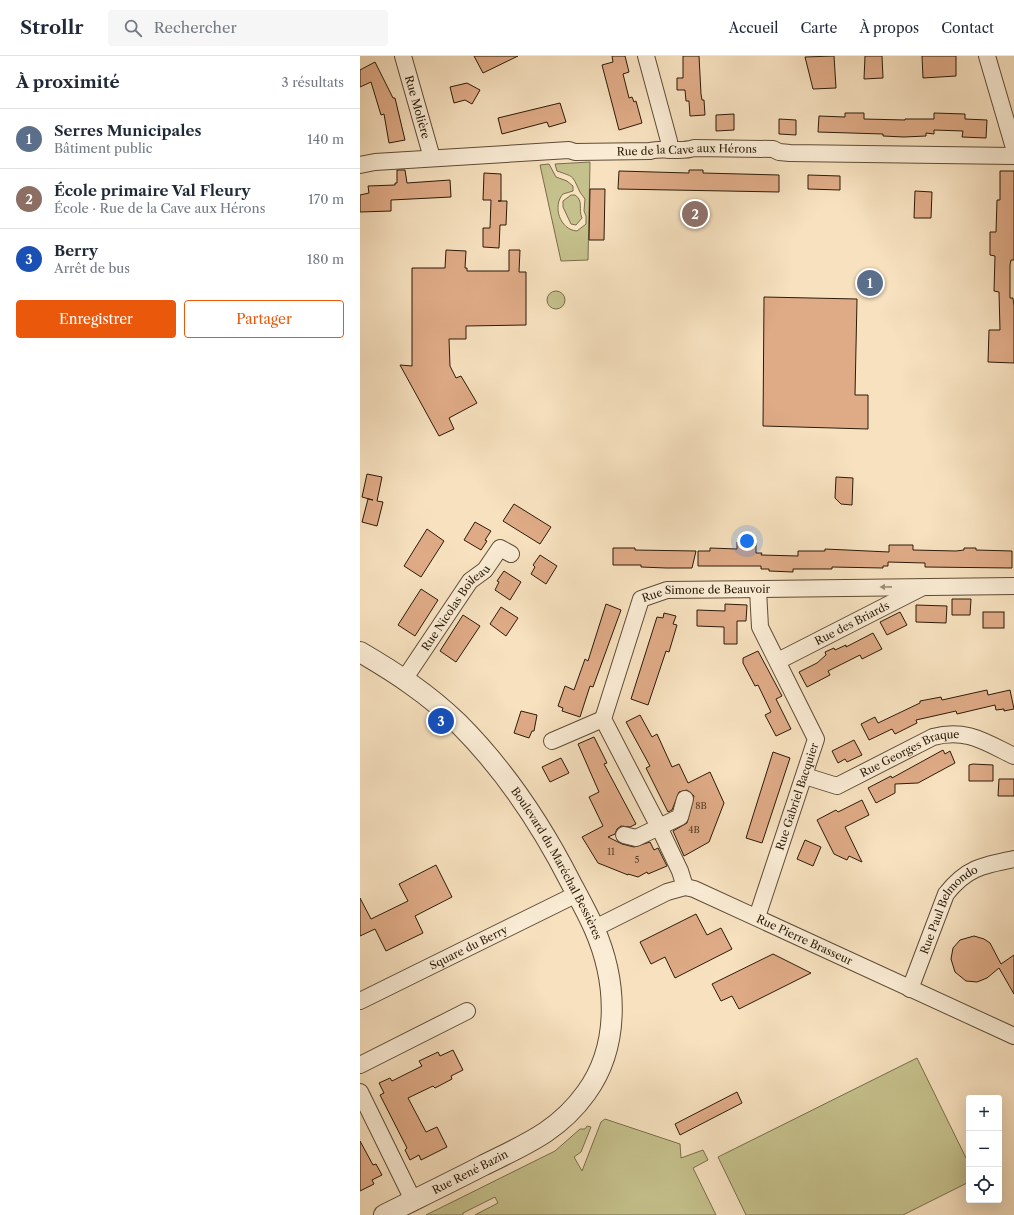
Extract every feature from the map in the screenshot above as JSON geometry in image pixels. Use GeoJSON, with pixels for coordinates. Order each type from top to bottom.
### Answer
{"type":"FeatureCollection","features":[{"type":"Feature","properties":{"kind":"street","name":"Rue Molière"},"geometry":{"type":"LineString","coordinates":[[403,56],[432,158]]}},
{"type":"Feature","properties":{"kind":"street"},"geometry":{"type":"LineString","coordinates":[[646,56],[669,141],[668,150]]}},
{"type":"Feature","properties":{"kind":"street"},"geometry":{"type":"LineString","coordinates":[[987,56],[1014,148]]}},
{"type":"Feature","properties":{"kind":"street","name":"Rue de la Cave aux Hérons"},"geometry":{"type":"LineString","coordinates":[[360,165],[375,162],[569,150],[575,152],[687,150],[694,148],[773,149],[779,152],[1014,156]]}},
{"type":"Feature","properties":{"kind":"street","name":"Rue Nicolas Boileau"},"geometry":{"type":"LineString","coordinates":[[405,678],[470,581],[485,570],[500,548],[510,554]]}},
{"type":"Feature","properties":{"kind":"street","name":"Rue des Briards"},"geometry":{"type":"LineString","coordinates":[[778,661],[925,586]]}},
{"type":"Feature","properties":{"kind":"street","name":"Rue Simone de Beauvoir"},"geometry":{"type":"LineString","coordinates":[[603,719],[640,599],[667,590],[1014,586]]}},
{"type":"Feature","properties":{"kind":"street","name":"Rue Gabriel Bacquier"},"geometry":{"type":"LineString","coordinates":[[757,917],[816,739],[760,627],[758,590]]}},
{"type":"Feature","properties":{"kind":"street","name":"Boulevard du Maréchal Bessières"},"geometry":{"type":"LineString","coordinates":[[360,652],[405,678],[458,723],[509,780],[544,832],[595,928],[610,978],[612,1011],[608,1044],[604,1061],[588,1091],[555,1127]]}},
{"type":"Feature","properties":{"kind":"street"},"geometry":{"type":"LineString","coordinates":[[552,741],[603,719],[659,827],[680,871],[685,888]]}},
{"type":"Feature","properties":{"kind":"street","name":"Rue Georges Braque"},"geometry":{"type":"LineString","coordinates":[[805,776],[837,786],[933,737],[946,734],[971,735],[1014,756]]}},
{"type":"Feature","properties":{"kind":"street"},"geometry":{"type":"LineString","coordinates":[[624,835],[636,838],[680,817],[685,798]]}},
{"type":"Feature","properties":{"kind":"street","name":"Rue Paul Belmondo"},"geometry":{"type":"LineString","coordinates":[[910,989],[946,894],[955,882],[972,870],[1014,859]]}},
{"type":"Feature","properties":{"kind":"street","name":"Rue Pierre Brasseur"},"geometry":{"type":"LineString","coordinates":[[595,928],[667,892],[685,888],[701,891],[1014,1036]]}},
{"type":"Feature","properties":{"kind":"street","name":"Square du Berry"},"geometry":{"type":"LineString","coordinates":[[360,1001],[577,894]]}},
{"type":"Feature","properties":{"kind":"street"},"geometry":{"type":"LineString","coordinates":[[360,1065],[466,1011]]}},
{"type":"Feature","properties":{"kind":"street"},"geometry":{"type":"LineString","coordinates":[[360,1092],[413,1200]]}},
{"type":"Feature","properties":{"kind":"street","name":"Rue René Bazin"},"geometry":{"type":"LineString","coordinates":[[384,1215],[530,1142],[555,1127]]}},
{"type":"Feature","properties":{"kind":"shaded area"},"geometry":{"type":"Polygon","coordinates":[[[590,162],[588,260],[561,261],[540,165],[549,164],[556,177],[567,181],[573,186],[573,191],[563,194],[560,199],[558,211],[562,222],[571,230],[577,231],[586,224],[586,216],[584,211],[585,199],[572,177],[557,171],[555,164],[590,162]]]}},
{"type":"Feature","properties":{"kind":"shaded area"},"geometry":{"type":"Polygon","coordinates":[[[571,195],[578,197],[580,203],[582,218],[576,225],[571,224],[563,207],[563,201],[571,195]]]}},
{"type":"Feature","properties":{"kind":"shaded area"},"geometry":{"type":"Polygon","coordinates":[[[556,291],[562,294],[565,300],[562,306],[556,309],[550,306],[547,300],[550,294],[556,291]]]}},
{"type":"Feature","properties":{"kind":"shaded area"},"geometry":{"type":"Polygon","coordinates":[[[917,1058],[966,1158],[966,1184],[903,1215],[746,1215],[718,1157],[917,1058]]]}},
{"type":"Feature","properties":{"kind":"shaded area"},"geometry":{"type":"Polygon","coordinates":[[[605,1119],[680,1144],[681,1158],[703,1150],[708,1160],[693,1168],[716,1215],[475,1215],[498,1203],[495,1197],[463,1213],[463,1215],[426,1215],[555,1151],[580,1129],[585,1129],[587,1126],[591,1127],[581,1152],[574,1157],[582,1171],[601,1122],[605,1119]]]}},
{"type":"Feature","properties":{"kind":"building"},"geometry":{"type":"Polygon","coordinates":[[[474,56],[518,56],[483,73],[474,56]]]}},
{"type":"Feature","properties":{"kind":"building"},"geometry":{"type":"Polygon","coordinates":[[[612,56],[625,56],[629,72],[623,74],[629,98],[632,97],[634,102],[636,101],[642,123],[619,130],[602,65],[613,62],[612,56]]]}},
{"type":"Feature","properties":{"kind":"building"},"geometry":{"type":"Polygon","coordinates":[[[683,56],[699,56],[701,94],[702,100],[704,100],[705,115],[690,116],[689,101],[686,101],[685,90],[677,90],[677,78],[683,78],[683,56]]]}},
{"type":"Feature","properties":{"kind":"building"},"geometry":{"type":"Polygon","coordinates":[[[834,56],[836,88],[813,89],[805,57],[834,56]]]}},
{"type":"Feature","properties":{"kind":"building"},"geometry":{"type":"Polygon","coordinates":[[[865,56],[882,56],[883,78],[864,79],[865,56]]]}},
{"type":"Feature","properties":{"kind":"building"},"geometry":{"type":"Polygon","coordinates":[[[922,56],[956,56],[956,76],[923,78],[922,56]]]}},
{"type":"Feature","properties":{"kind":"building"},"geometry":{"type":"Polygon","coordinates":[[[375,62],[393,98],[395,98],[405,140],[389,143],[384,114],[381,115],[371,82],[360,87],[360,70],[375,62]]]}},
{"type":"Feature","properties":{"kind":"building"},"geometry":{"type":"Polygon","coordinates":[[[467,83],[480,90],[472,104],[465,100],[454,103],[450,87],[467,83]]]}},
{"type":"Feature","properties":{"kind":"building"},"geometry":{"type":"Polygon","coordinates":[[[560,103],[566,122],[549,127],[547,122],[502,134],[498,118],[560,103]]]}},
{"type":"Feature","properties":{"kind":"building"},"geometry":{"type":"Polygon","coordinates":[[[845,113],[864,113],[864,119],[905,120],[934,119],[934,113],[965,114],[965,119],[987,120],[986,138],[962,137],[963,131],[934,130],[934,134],[926,133],[926,136],[904,137],[883,136],[883,134],[818,132],[819,116],[845,117],[845,113]]]}},
{"type":"Feature","properties":{"kind":"building"},"geometry":{"type":"Polygon","coordinates":[[[734,114],[734,130],[716,131],[716,115],[734,114]]]}},
{"type":"Feature","properties":{"kind":"building"},"geometry":{"type":"Polygon","coordinates":[[[779,119],[796,120],[796,135],[779,134],[779,119]]]}},
{"type":"Feature","properties":{"kind":"building"},"geometry":{"type":"Polygon","coordinates":[[[397,170],[405,170],[407,183],[450,180],[451,197],[391,200],[391,211],[360,212],[360,195],[369,193],[368,186],[395,185],[395,183],[397,183],[397,170]]]}},
{"type":"Feature","properties":{"kind":"building"},"geometry":{"type":"Polygon","coordinates":[[[689,170],[703,170],[703,173],[779,175],[779,192],[618,189],[619,171],[689,173],[689,170]]]}},
{"type":"Feature","properties":{"kind":"building"},"geometry":{"type":"Polygon","coordinates":[[[1000,171],[1014,171],[1014,260],[1011,260],[1010,265],[1010,298],[1013,298],[1014,306],[1014,363],[988,362],[989,330],[1000,330],[999,292],[994,291],[995,256],[990,255],[990,232],[996,232],[997,200],[1000,200],[1000,171]]]}},
{"type":"Feature","properties":{"kind":"building"},"geometry":{"type":"Polygon","coordinates":[[[484,173],[501,174],[501,201],[507,201],[506,225],[500,225],[499,248],[483,247],[483,228],[490,228],[491,200],[483,200],[484,173]]]}},
{"type":"Feature","properties":{"kind":"building"},"geometry":{"type":"Polygon","coordinates":[[[808,175],[840,176],[840,190],[808,189],[808,175]]]}},
{"type":"Feature","properties":{"kind":"building"},"geometry":{"type":"Polygon","coordinates":[[[590,189],[605,189],[604,240],[589,240],[590,189]]]}},
{"type":"Feature","properties":{"kind":"building"},"geometry":{"type":"Polygon","coordinates":[[[915,191],[932,192],[931,218],[914,218],[915,191]]]}},
{"type":"Feature","properties":{"kind":"building"},"geometry":{"type":"Polygon","coordinates":[[[446,250],[466,251],[465,268],[467,268],[467,271],[509,271],[509,250],[520,250],[519,272],[526,272],[526,325],[466,326],[466,339],[449,339],[450,366],[456,378],[461,376],[477,403],[449,418],[454,429],[439,436],[400,365],[412,366],[412,268],[445,268],[446,250]]]}},
{"type":"Feature","properties":{"kind":"building"},"geometry":{"type":"Polygon","coordinates":[[[764,297],[857,299],[855,395],[868,395],[868,429],[763,426],[764,297]]]}},
{"type":"Feature","properties":{"kind":"building"},"geometry":{"type":"Polygon","coordinates":[[[367,474],[382,477],[377,501],[383,502],[377,526],[362,522],[368,499],[373,500],[362,497],[367,474]]]}},
{"type":"Feature","properties":{"kind":"building"},"geometry":{"type":"Polygon","coordinates":[[[836,477],[853,478],[852,505],[841,504],[835,498],[836,477]]]}},
{"type":"Feature","properties":{"kind":"building"},"geometry":{"type":"Polygon","coordinates":[[[514,504],[551,527],[540,544],[503,521],[514,504]]]}},
{"type":"Feature","properties":{"kind":"building"},"geometry":{"type":"Polygon","coordinates":[[[475,522],[491,531],[481,550],[464,540],[475,522]]]}},
{"type":"Feature","properties":{"kind":"building"},"geometry":{"type":"Polygon","coordinates":[[[427,529],[444,541],[421,577],[404,566],[427,529]]]}},
{"type":"Feature","properties":{"kind":"building"},"geometry":{"type":"Polygon","coordinates":[[[737,542],[756,543],[756,553],[762,553],[761,555],[798,556],[798,551],[825,551],[825,549],[889,552],[889,545],[913,545],[913,550],[956,551],[964,550],[964,548],[976,548],[976,550],[1012,551],[1012,568],[925,567],[925,563],[888,562],[888,566],[883,566],[883,568],[832,567],[832,569],[793,569],[793,572],[769,571],[769,569],[761,569],[761,566],[698,566],[698,551],[710,551],[710,548],[737,549],[737,542]]]}},
{"type":"Feature","properties":{"kind":"building"},"geometry":{"type":"Polygon","coordinates":[[[613,548],[635,548],[635,550],[696,551],[692,568],[666,568],[641,567],[641,565],[613,565],[613,548]]]}},
{"type":"Feature","properties":{"kind":"building"},"geometry":{"type":"Polygon","coordinates":[[[540,555],[557,566],[546,584],[531,574],[535,567],[533,565],[540,555]]]}},
{"type":"Feature","properties":{"kind":"building"},"geometry":{"type":"Polygon","coordinates":[[[504,571],[521,582],[510,600],[495,590],[499,582],[497,581],[504,571]]]}},
{"type":"Feature","properties":{"kind":"building"},"geometry":{"type":"Polygon","coordinates":[[[421,589],[438,600],[415,636],[398,625],[421,589]]]}},
{"type":"Feature","properties":{"kind":"building"},"geometry":{"type":"Polygon","coordinates":[[[952,599],[971,599],[970,615],[952,615],[952,599]]]}},
{"type":"Feature","properties":{"kind":"building"},"geometry":{"type":"Polygon","coordinates":[[[606,604],[621,610],[593,687],[590,686],[580,717],[562,711],[563,708],[558,706],[565,686],[574,690],[585,659],[588,661],[606,604]]]}},
{"type":"Feature","properties":{"kind":"building"},"geometry":{"type":"Polygon","coordinates":[[[725,604],[747,605],[746,621],[737,621],[737,644],[724,644],[724,627],[697,626],[697,610],[725,611],[725,604]]]}},
{"type":"Feature","properties":{"kind":"building"},"geometry":{"type":"Polygon","coordinates":[[[916,605],[947,606],[946,623],[916,622],[916,605]]]}},
{"type":"Feature","properties":{"kind":"building"},"geometry":{"type":"Polygon","coordinates":[[[501,607],[518,618],[506,636],[490,624],[501,607]]]}},
{"type":"Feature","properties":{"kind":"building"},"geometry":{"type":"Polygon","coordinates":[[[900,612],[907,625],[887,635],[880,622],[900,612]]]}},
{"type":"Feature","properties":{"kind":"building"},"geometry":{"type":"Polygon","coordinates":[[[983,612],[1004,612],[1004,628],[983,628],[983,612]]]}},
{"type":"Feature","properties":{"kind":"building"},"geometry":{"type":"Polygon","coordinates":[[[664,613],[676,616],[673,624],[677,625],[669,652],[666,651],[648,705],[631,699],[657,617],[663,618],[664,613]]]}},
{"type":"Feature","properties":{"kind":"building"},"geometry":{"type":"Polygon","coordinates":[[[463,615],[480,626],[456,662],[440,651],[463,615]]]}},
{"type":"Feature","properties":{"kind":"building"},"geometry":{"type":"Polygon","coordinates":[[[873,633],[882,649],[862,659],[860,655],[828,671],[830,675],[807,687],[799,672],[817,663],[826,655],[825,652],[834,648],[835,650],[846,645],[846,647],[873,633]]]}},
{"type":"Feature","properties":{"kind":"building"},"geometry":{"type":"Polygon","coordinates":[[[758,651],[782,696],[776,699],[791,729],[776,736],[765,715],[771,712],[758,685],[755,686],[743,663],[743,658],[758,651]]]}},
{"type":"Feature","properties":{"kind":"building"},"geometry":{"type":"Polygon","coordinates":[[[987,690],[988,695],[1010,690],[1014,709],[1004,711],[1004,709],[996,710],[995,705],[957,714],[956,711],[916,720],[917,723],[895,734],[892,729],[869,740],[861,724],[875,717],[878,723],[920,703],[920,701],[941,697],[942,700],[987,690]]]}},
{"type":"Feature","properties":{"kind":"building"},"geometry":{"type":"Polygon","coordinates":[[[521,711],[537,715],[534,731],[532,731],[529,738],[514,733],[521,711]]]}},
{"type":"Feature","properties":{"kind":"building"},"geometry":{"type":"Polygon","coordinates":[[[640,715],[652,737],[657,734],[672,767],[679,764],[688,783],[710,772],[724,803],[709,842],[684,856],[673,831],[687,823],[694,796],[687,790],[679,792],[672,810],[668,812],[646,768],[650,766],[626,722],[640,715]]]}},
{"type":"Feature","properties":{"kind":"building"},"geometry":{"type":"Polygon","coordinates":[[[594,737],[607,763],[604,764],[636,824],[630,827],[621,826],[617,829],[615,834],[608,837],[622,844],[634,847],[650,842],[654,850],[658,848],[667,866],[648,874],[647,872],[638,877],[628,875],[598,863],[582,837],[603,826],[589,797],[599,792],[578,744],[594,737]]]}},
{"type":"Feature","properties":{"kind":"building"},"geometry":{"type":"Polygon","coordinates":[[[854,740],[862,755],[847,762],[845,759],[838,763],[832,751],[854,740]]]}},
{"type":"Feature","properties":{"kind":"building"},"geometry":{"type":"Polygon","coordinates":[[[943,750],[945,754],[950,751],[955,763],[918,783],[895,784],[895,793],[876,803],[868,788],[891,776],[892,778],[943,750]]]}},
{"type":"Feature","properties":{"kind":"building"},"geometry":{"type":"Polygon","coordinates":[[[773,752],[790,758],[762,843],[746,838],[773,752]]]}},
{"type":"Feature","properties":{"kind":"building"},"geometry":{"type":"Polygon","coordinates":[[[561,758],[569,773],[550,782],[542,767],[561,758]]]}},
{"type":"Feature","properties":{"kind":"building"},"geometry":{"type":"Polygon","coordinates":[[[969,765],[993,765],[993,781],[969,781],[969,765]]]}},
{"type":"Feature","properties":{"kind":"building"},"geometry":{"type":"Polygon","coordinates":[[[999,779],[1014,779],[1014,796],[998,796],[999,779]]]}},
{"type":"Feature","properties":{"kind":"building"},"geometry":{"type":"Polygon","coordinates":[[[862,800],[869,815],[845,827],[862,862],[849,856],[847,860],[834,854],[817,820],[836,810],[838,812],[862,800]]]}},
{"type":"Feature","properties":{"kind":"building"},"geometry":{"type":"Polygon","coordinates":[[[805,840],[821,847],[813,866],[797,859],[805,840]]]}},
{"type":"Feature","properties":{"kind":"building"},"geometry":{"type":"Polygon","coordinates":[[[436,865],[452,897],[415,916],[423,933],[386,951],[375,929],[360,936],[360,898],[371,919],[408,901],[399,884],[436,865]]]}},
{"type":"Feature","properties":{"kind":"building"},"geometry":{"type":"Polygon","coordinates":[[[696,914],[707,935],[721,928],[732,949],[675,978],[665,957],[651,964],[640,942],[696,914]]]}},
{"type":"Feature","properties":{"kind":"building"},"geometry":{"type":"Polygon","coordinates":[[[974,936],[984,939],[990,943],[1001,964],[1014,955],[1014,994],[999,968],[987,978],[977,982],[966,981],[955,972],[951,959],[953,948],[960,940],[974,936]]]}},
{"type":"Feature","properties":{"kind":"building"},"geometry":{"type":"Polygon","coordinates":[[[773,954],[811,973],[739,1009],[732,996],[721,1001],[712,984],[773,954]]]}},
{"type":"Feature","properties":{"kind":"building"},"geometry":{"type":"Polygon","coordinates":[[[453,1050],[463,1070],[451,1076],[452,1079],[435,1088],[433,1086],[408,1098],[426,1132],[437,1127],[447,1147],[421,1160],[419,1155],[410,1160],[405,1150],[407,1148],[380,1095],[384,1093],[379,1083],[390,1078],[392,1081],[422,1066],[419,1061],[438,1052],[440,1056],[453,1050]]]}},
{"type":"Feature","properties":{"kind":"building"},"geometry":{"type":"Polygon","coordinates":[[[737,1092],[742,1103],[680,1135],[675,1124],[737,1092]]]}},
{"type":"Feature","properties":{"kind":"building"},"geometry":{"type":"Polygon","coordinates":[[[360,1141],[373,1165],[376,1164],[382,1175],[372,1180],[374,1184],[360,1191],[360,1141]]]}},
{"type":"Feature","properties":{"kind":"place","name":"École primaire Val Fleury"},"geometry":{"type":"Point","coordinates":[695,214]}},
{"type":"Feature","properties":{"kind":"place","name":"Serres Municipales"},"geometry":{"type":"Point","coordinates":[870,283]}},
{"type":"Feature","properties":{"kind":"place","name":"Berry"},"geometry":{"type":"Point","coordinates":[441,721]}}]}
